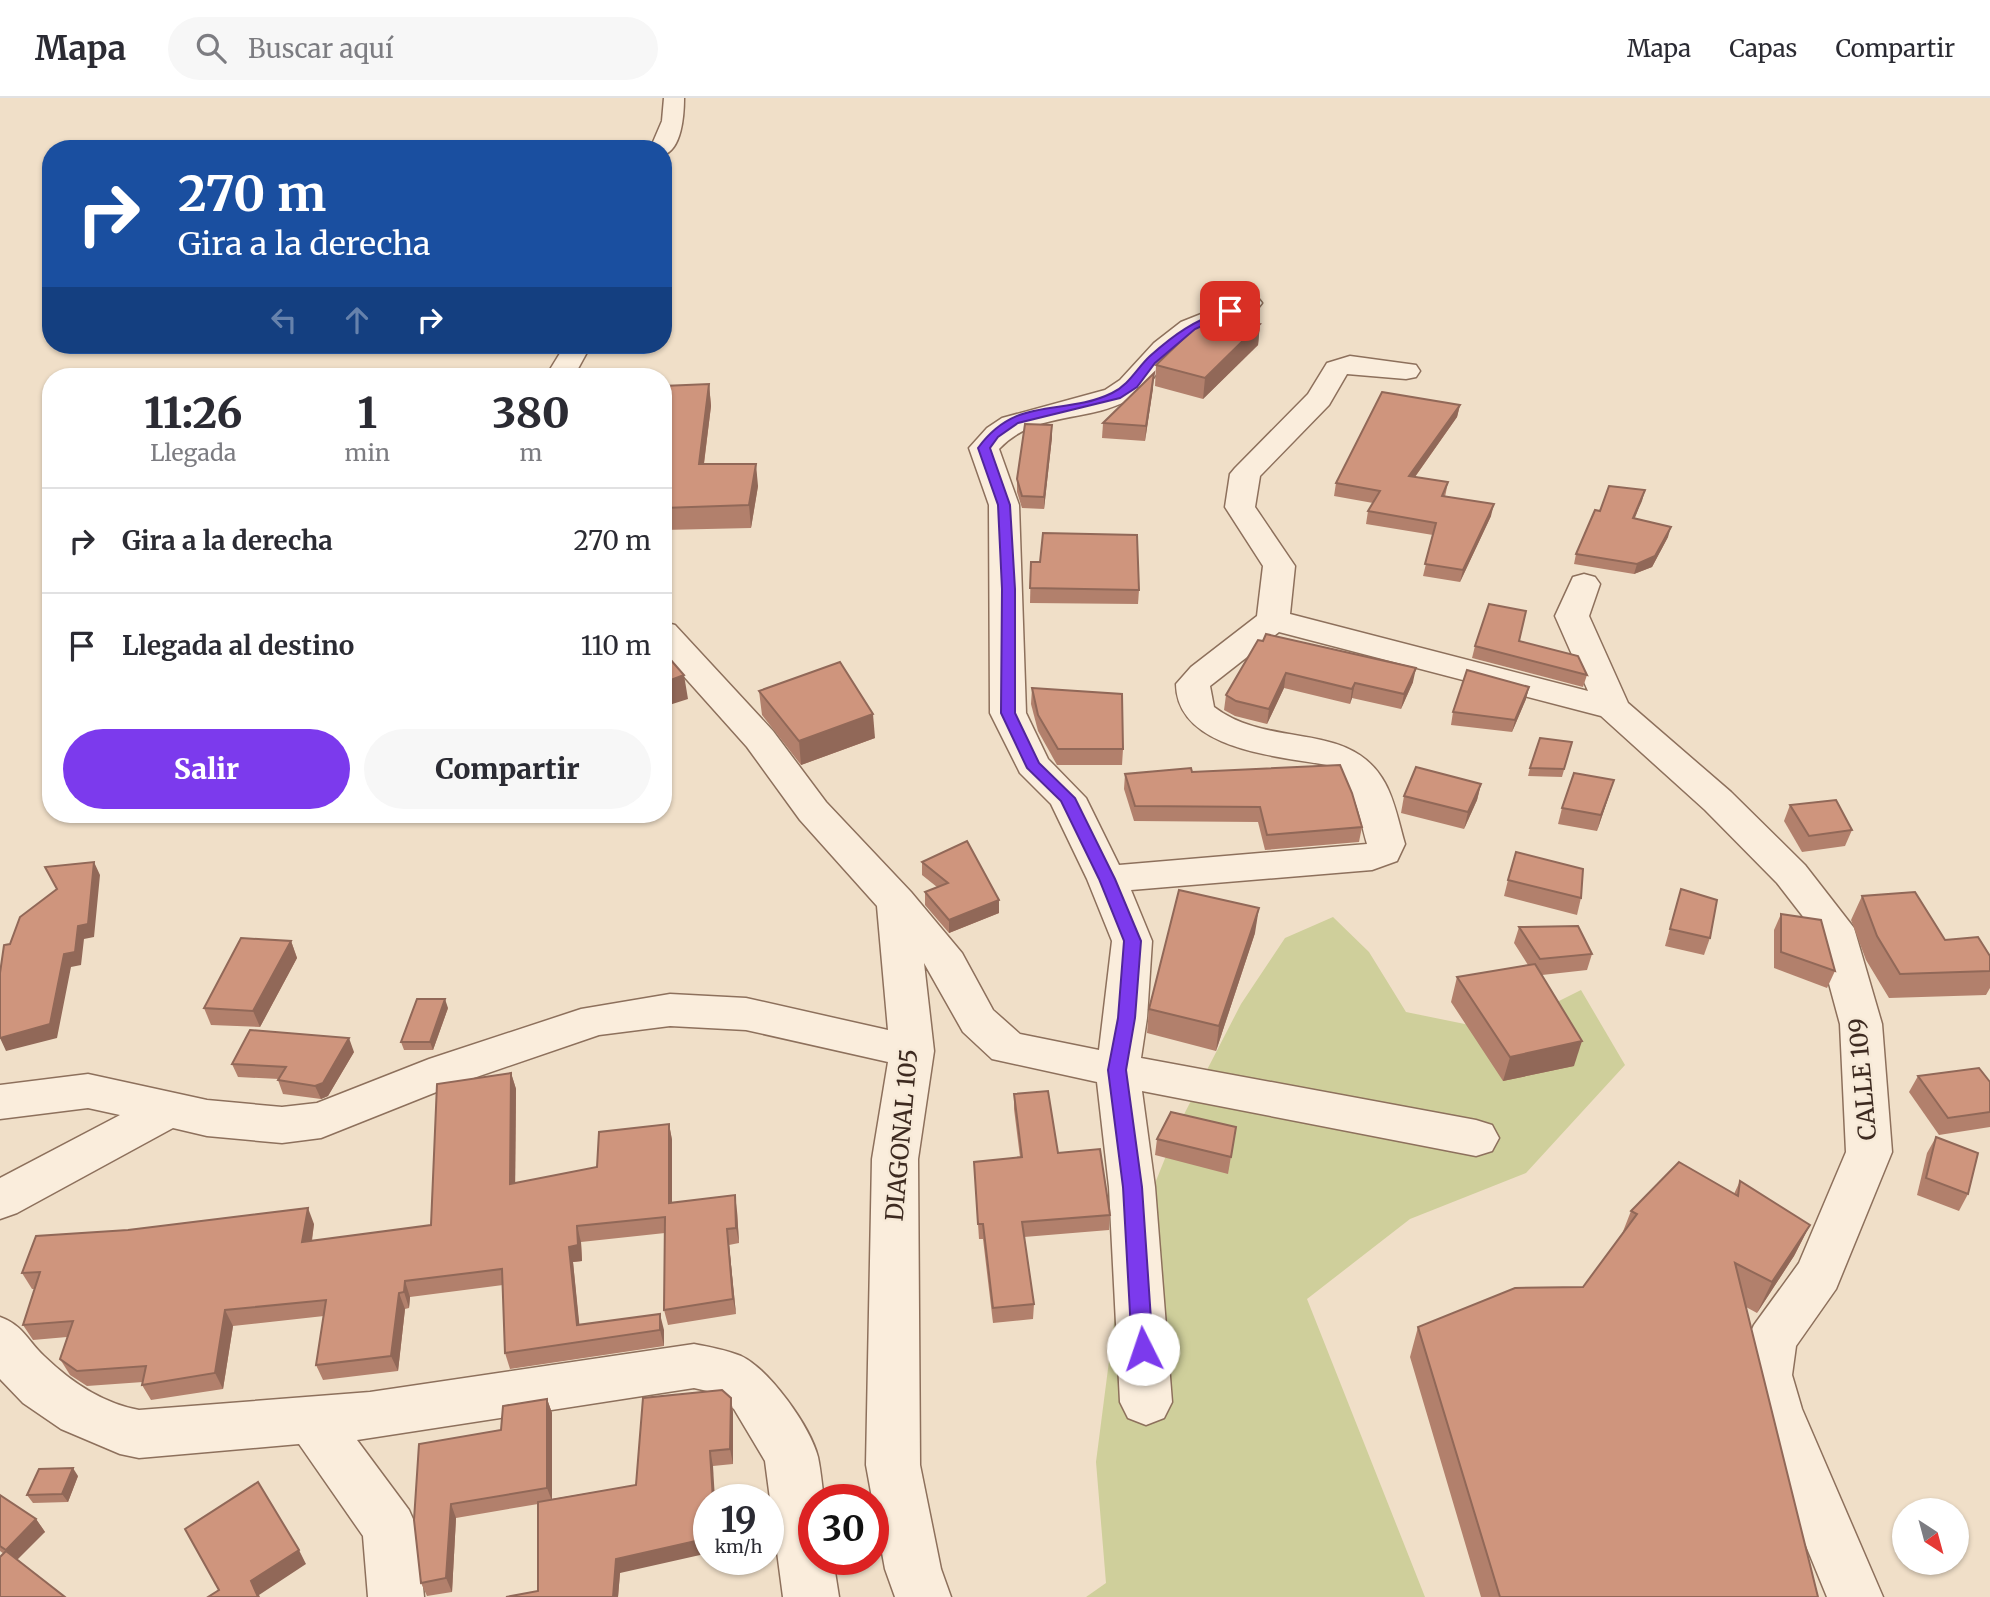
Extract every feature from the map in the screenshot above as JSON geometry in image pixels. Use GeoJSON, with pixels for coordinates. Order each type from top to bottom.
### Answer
{"type":"FeatureCollection","features":[{"type":"Feature","properties":{"kind":"street"},"geometry":{"type":"LineString","coordinates":[[665,140],[673,121],[674,98]]}},
{"type":"Feature","properties":{"kind":"street"},"geometry":{"type":"LineString","coordinates":[[1146,1402],[1132,1187],[1117,1070],[1126,1018],[1132,941],[1107,879],[1067,798],[1033,765],[1008,713],[1008,589],[1004,505],[984,448],[994,435],[1014,420],[1049,409],[1093,403],[1116,396],[1133,384],[1152,361],[1191,327],[1249,303]]}},
{"type":"Feature","properties":{"kind":"street"},"geometry":{"type":"LineString","coordinates":[[1107,879],[1372,858],[1383,852],[1386,844],[1366,776],[1352,763],[1338,755],[1228,731],[1201,715],[1193,699],[1193,684],[1273,620],[1279,566],[1240,508],[1245,474],[1319,399],[1338,369],[1350,364],[1406,371]]}},
{"type":"Feature","properties":{"kind":"street","name":"CALLE 109"},"geometry":{"type":"LineString","coordinates":[[1584,584],[1572,616],[1613,708],[1718,801],[1791,874],[1834,928],[1861,1024],[1869,1152],[1819,1274],[1772,1340],[1767,1375],[1776,1409],[1855,1597]]}},
{"type":"Feature","properties":{"kind":"street"},"geometry":{"type":"LineString","coordinates":[[1273,620],[1613,708]]}},
{"type":"Feature","properties":{"kind":"street"},"geometry":{"type":"LineString","coordinates":[[672,642],[760,739],[813,811],[897,902],[947,963],[978,1021],[1007,1048],[1476,1138]]}},
{"type":"Feature","properties":{"kind":"street","name":"DIAGONAL 105"},"geometry":{"type":"LineString","coordinates":[[897,902],[912,1052],[895,1159],[893,1465],[907,1543],[922,1597]]}},
{"type":"Feature","properties":{"kind":"street"},"geometry":{"type":"LineString","coordinates":[[0,1102],[88,1091],[165,1111],[208,1118],[282,1125],[321,1120],[444,1071],[596,1020],[670,1010],[746,1014],[912,1052]]}},
{"type":"Feature","properties":{"kind":"street"},"geometry":{"type":"LineString","coordinates":[[0,1200],[114,1141],[165,1111]]}},
{"type":"Feature","properties":{"kind":"street"},"geometry":{"type":"LineString","coordinates":[[0,1339],[11,1359],[27,1376],[49,1392],[120,1432],[139,1434],[370,1415],[694,1366],[725,1373],[752,1393],[791,1455],[811,1597]]}},
{"type":"Feature","properties":{"kind":"street"},"geometry":{"type":"LineString","coordinates":[[310,1418],[390,1528],[397,1597]]}},
{"type":"Feature","properties":{"kind":"green space"},"geometry":{"type":"Polygon","coordinates":[[[1333,917],[1369,952],[1406,1012],[1499,1031],[1581,990],[1625,1065],[1526,1173],[1410,1219],[1307,1299],[1425,1597],[1086,1597],[1106,1583],[1096,1462],[1121,1268],[1178,1126],[1241,1004],[1285,938],[1333,917]]]}},
{"type":"Feature","properties":{"kind":"building"},"geometry":{"type":"Polygon","coordinates":[[[1210,313],[1260,324],[1205,378],[1156,365],[1210,313]]]}},
{"type":"Feature","properties":{"kind":"building"},"geometry":{"type":"Polygon","coordinates":[[[1154,373],[1146,426],[1103,423],[1154,373]]]}},
{"type":"Feature","properties":{"kind":"building"},"geometry":{"type":"Polygon","coordinates":[[[709,384],[699,464],[756,464],[749,505],[672,508],[672,386],[709,384]]]}},
{"type":"Feature","properties":{"kind":"building"},"geometry":{"type":"Polygon","coordinates":[[[1382,392],[1460,405],[1409,476],[1448,482],[1442,496],[1494,504],[1463,570],[1425,564],[1436,523],[1368,511],[1380,491],[1336,483],[1382,392]]]}},
{"type":"Feature","properties":{"kind":"building"},"geometry":{"type":"Polygon","coordinates":[[[1025,424],[1052,425],[1044,497],[1022,496],[1017,479],[1025,424]]]}},
{"type":"Feature","properties":{"kind":"building"},"geometry":{"type":"Polygon","coordinates":[[[1609,486],[1645,490],[1633,518],[1671,527],[1655,556],[1637,564],[1576,554],[1595,510],[1600,511],[1609,486]]]}},
{"type":"Feature","properties":{"kind":"building"},"geometry":{"type":"Polygon","coordinates":[[[1043,533],[1137,535],[1139,590],[1030,588],[1031,562],[1040,562],[1043,533]]]}},
{"type":"Feature","properties":{"kind":"building"},"geometry":{"type":"Polygon","coordinates":[[[1489,604],[1526,611],[1519,641],[1578,656],[1587,675],[1475,646],[1489,604]]]}},
{"type":"Feature","properties":{"kind":"building"},"geometry":{"type":"Polygon","coordinates":[[[1266,634],[1416,668],[1404,694],[1355,683],[1352,689],[1286,673],[1269,709],[1236,701],[1226,695],[1258,640],[1263,641],[1266,634]]]}},
{"type":"Feature","properties":{"kind":"building"},"geometry":{"type":"Polygon","coordinates":[[[672,661],[684,675],[672,680],[672,661]]]}},
{"type":"Feature","properties":{"kind":"building"},"geometry":{"type":"Polygon","coordinates":[[[840,662],[873,714],[799,741],[759,691],[840,662]]]}},
{"type":"Feature","properties":{"kind":"building"},"geometry":{"type":"Polygon","coordinates":[[[1467,670],[1529,687],[1515,720],[1453,712],[1467,670]]]}},
{"type":"Feature","properties":{"kind":"building"},"geometry":{"type":"Polygon","coordinates":[[[1032,688],[1122,694],[1123,749],[1058,749],[1038,715],[1032,688]]]}},
{"type":"Feature","properties":{"kind":"building"},"geometry":{"type":"Polygon","coordinates":[[[1540,738],[1572,742],[1564,769],[1530,768],[1540,738]]]}},
{"type":"Feature","properties":{"kind":"building"},"geometry":{"type":"Polygon","coordinates":[[[1340,765],[1362,827],[1267,835],[1260,807],[1135,806],[1125,774],[1191,768],[1192,772],[1340,765]]]}},
{"type":"Feature","properties":{"kind":"building"},"geometry":{"type":"Polygon","coordinates":[[[1416,767],[1481,784],[1468,812],[1404,796],[1416,767]]]}},
{"type":"Feature","properties":{"kind":"building"},"geometry":{"type":"Polygon","coordinates":[[[1574,773],[1614,780],[1601,815],[1562,808],[1574,773]]]}},
{"type":"Feature","properties":{"kind":"building"},"geometry":{"type":"Polygon","coordinates":[[[1836,800],[1852,830],[1809,836],[1790,805],[1836,800]]]}},
{"type":"Feature","properties":{"kind":"building"},"geometry":{"type":"Polygon","coordinates":[[[967,841],[999,900],[949,920],[925,892],[948,883],[922,862],[967,841]]]}},
{"type":"Feature","properties":{"kind":"building"},"geometry":{"type":"Polygon","coordinates":[[[1516,852],[1583,869],[1581,898],[1508,880],[1516,852]]]}},
{"type":"Feature","properties":{"kind":"building"},"geometry":{"type":"Polygon","coordinates":[[[94,862],[88,924],[78,926],[75,952],[64,954],[50,1024],[0,1038],[0,973],[4,945],[10,944],[20,917],[57,889],[45,867],[94,862]]]}},
{"type":"Feature","properties":{"kind":"building"},"geometry":{"type":"Polygon","coordinates":[[[1681,889],[1717,900],[1710,938],[1670,929],[1681,889]]]}},
{"type":"Feature","properties":{"kind":"building"},"geometry":{"type":"Polygon","coordinates":[[[1179,890],[1259,908],[1219,1026],[1149,1009],[1179,890]]]}},
{"type":"Feature","properties":{"kind":"building"},"geometry":{"type":"Polygon","coordinates":[[[1915,892],[1945,940],[1978,937],[1990,956],[1990,971],[1900,974],[1877,936],[1862,896],[1915,892]]]}},
{"type":"Feature","properties":{"kind":"building"},"geometry":{"type":"Polygon","coordinates":[[[1781,914],[1821,920],[1835,971],[1781,952],[1781,914]]]}},
{"type":"Feature","properties":{"kind":"building"},"geometry":{"type":"Polygon","coordinates":[[[1578,926],[1592,954],[1540,959],[1519,927],[1578,926]]]}},
{"type":"Feature","properties":{"kind":"building"},"geometry":{"type":"Polygon","coordinates":[[[241,938],[291,941],[253,1011],[204,1008],[241,938]]]}},
{"type":"Feature","properties":{"kind":"building"},"geometry":{"type":"Polygon","coordinates":[[[1535,964],[1582,1041],[1510,1057],[1457,977],[1535,964]]]}},
{"type":"Feature","properties":{"kind":"building"},"geometry":{"type":"Polygon","coordinates":[[[417,999],[445,999],[430,1042],[401,1042],[417,999]]]}},
{"type":"Feature","properties":{"kind":"building"},"geometry":{"type":"Polygon","coordinates":[[[250,1030],[349,1038],[323,1083],[315,1086],[278,1080],[286,1067],[232,1064],[250,1030]]]}},
{"type":"Feature","properties":{"kind":"building"},"geometry":{"type":"Polygon","coordinates":[[[1979,1068],[1990,1082],[1990,1112],[1948,1118],[1918,1076],[1979,1068]]]}},
{"type":"Feature","properties":{"kind":"building"},"geometry":{"type":"Polygon","coordinates":[[[511,1073],[510,1184],[597,1167],[599,1132],[669,1124],[669,1203],[735,1195],[736,1228],[727,1229],[733,1299],[664,1310],[665,1217],[577,1226],[578,1245],[569,1247],[577,1325],[660,1314],[660,1330],[505,1353],[502,1269],[405,1281],[404,1292],[399,1293],[391,1356],[316,1365],[326,1300],[225,1310],[215,1373],[142,1385],[146,1366],[77,1371],[60,1359],[73,1321],[23,1325],[40,1272],[22,1273],[36,1236],[128,1230],[308,1208],[302,1242],[431,1225],[437,1084],[511,1073]]]}},
{"type":"Feature","properties":{"kind":"building"},"geometry":{"type":"Polygon","coordinates":[[[1048,1091],[1058,1153],[1100,1149],[1110,1215],[1022,1222],[1034,1304],[993,1308],[983,1224],[978,1224],[974,1162],[1022,1157],[1014,1094],[1048,1091]]]}},
{"type":"Feature","properties":{"kind":"building"},"geometry":{"type":"Polygon","coordinates":[[[1171,1112],[1236,1127],[1231,1157],[1157,1139],[1171,1112]]]}},
{"type":"Feature","properties":{"kind":"building"},"geometry":{"type":"Polygon","coordinates":[[[1936,1137],[1978,1153],[1968,1194],[1926,1178],[1936,1137]]]}},
{"type":"Feature","properties":{"kind":"building"},"geometry":{"type":"Polygon","coordinates":[[[1679,1162],[1738,1196],[1740,1181],[1810,1225],[1772,1282],[1735,1263],[1818,1597],[1500,1597],[1418,1327],[1515,1288],[1583,1287],[1637,1214],[1631,1211],[1679,1162]]]}},
{"type":"Feature","properties":{"kind":"building"},"geometry":{"type":"Polygon","coordinates":[[[722,1390],[731,1398],[730,1449],[710,1451],[712,1484],[693,1484],[693,1542],[616,1559],[613,1597],[506,1597],[538,1591],[538,1502],[636,1485],[643,1398],[722,1390]]]}},
{"type":"Feature","properties":{"kind":"building"},"geometry":{"type":"Polygon","coordinates":[[[547,1399],[547,1488],[451,1504],[446,1578],[421,1583],[414,1520],[419,1444],[501,1430],[503,1406],[547,1399]]]}},
{"type":"Feature","properties":{"kind":"building"},"geometry":{"type":"Polygon","coordinates":[[[73,1468],[62,1494],[27,1495],[39,1469],[73,1468]]]}},
{"type":"Feature","properties":{"kind":"building"},"geometry":{"type":"Polygon","coordinates":[[[258,1482],[299,1550],[251,1581],[258,1597],[208,1597],[219,1590],[185,1529],[258,1482]]]}},
{"type":"Feature","properties":{"kind":"building"},"geometry":{"type":"Polygon","coordinates":[[[0,1495],[36,1519],[6,1550],[0,1546],[0,1495]]]}},
{"type":"Feature","properties":{"kind":"building"},"geometry":{"type":"Polygon","coordinates":[[[6,1551],[65,1597],[0,1597],[0,1557],[6,1551]]]}},
{"type":"Feature","properties":{"kind":"route"},"geometry":{"type":"LineString","coordinates":[[1143,1349],[1132,1187],[1117,1070],[1126,1018],[1132,941],[1107,879],[1067,798],[1033,765],[1008,713],[1008,589],[1004,505],[984,448],[994,435],[1014,420],[1049,409],[1093,403],[1116,396],[1133,384],[1152,361],[1191,327],[1230,311]]}}]}
